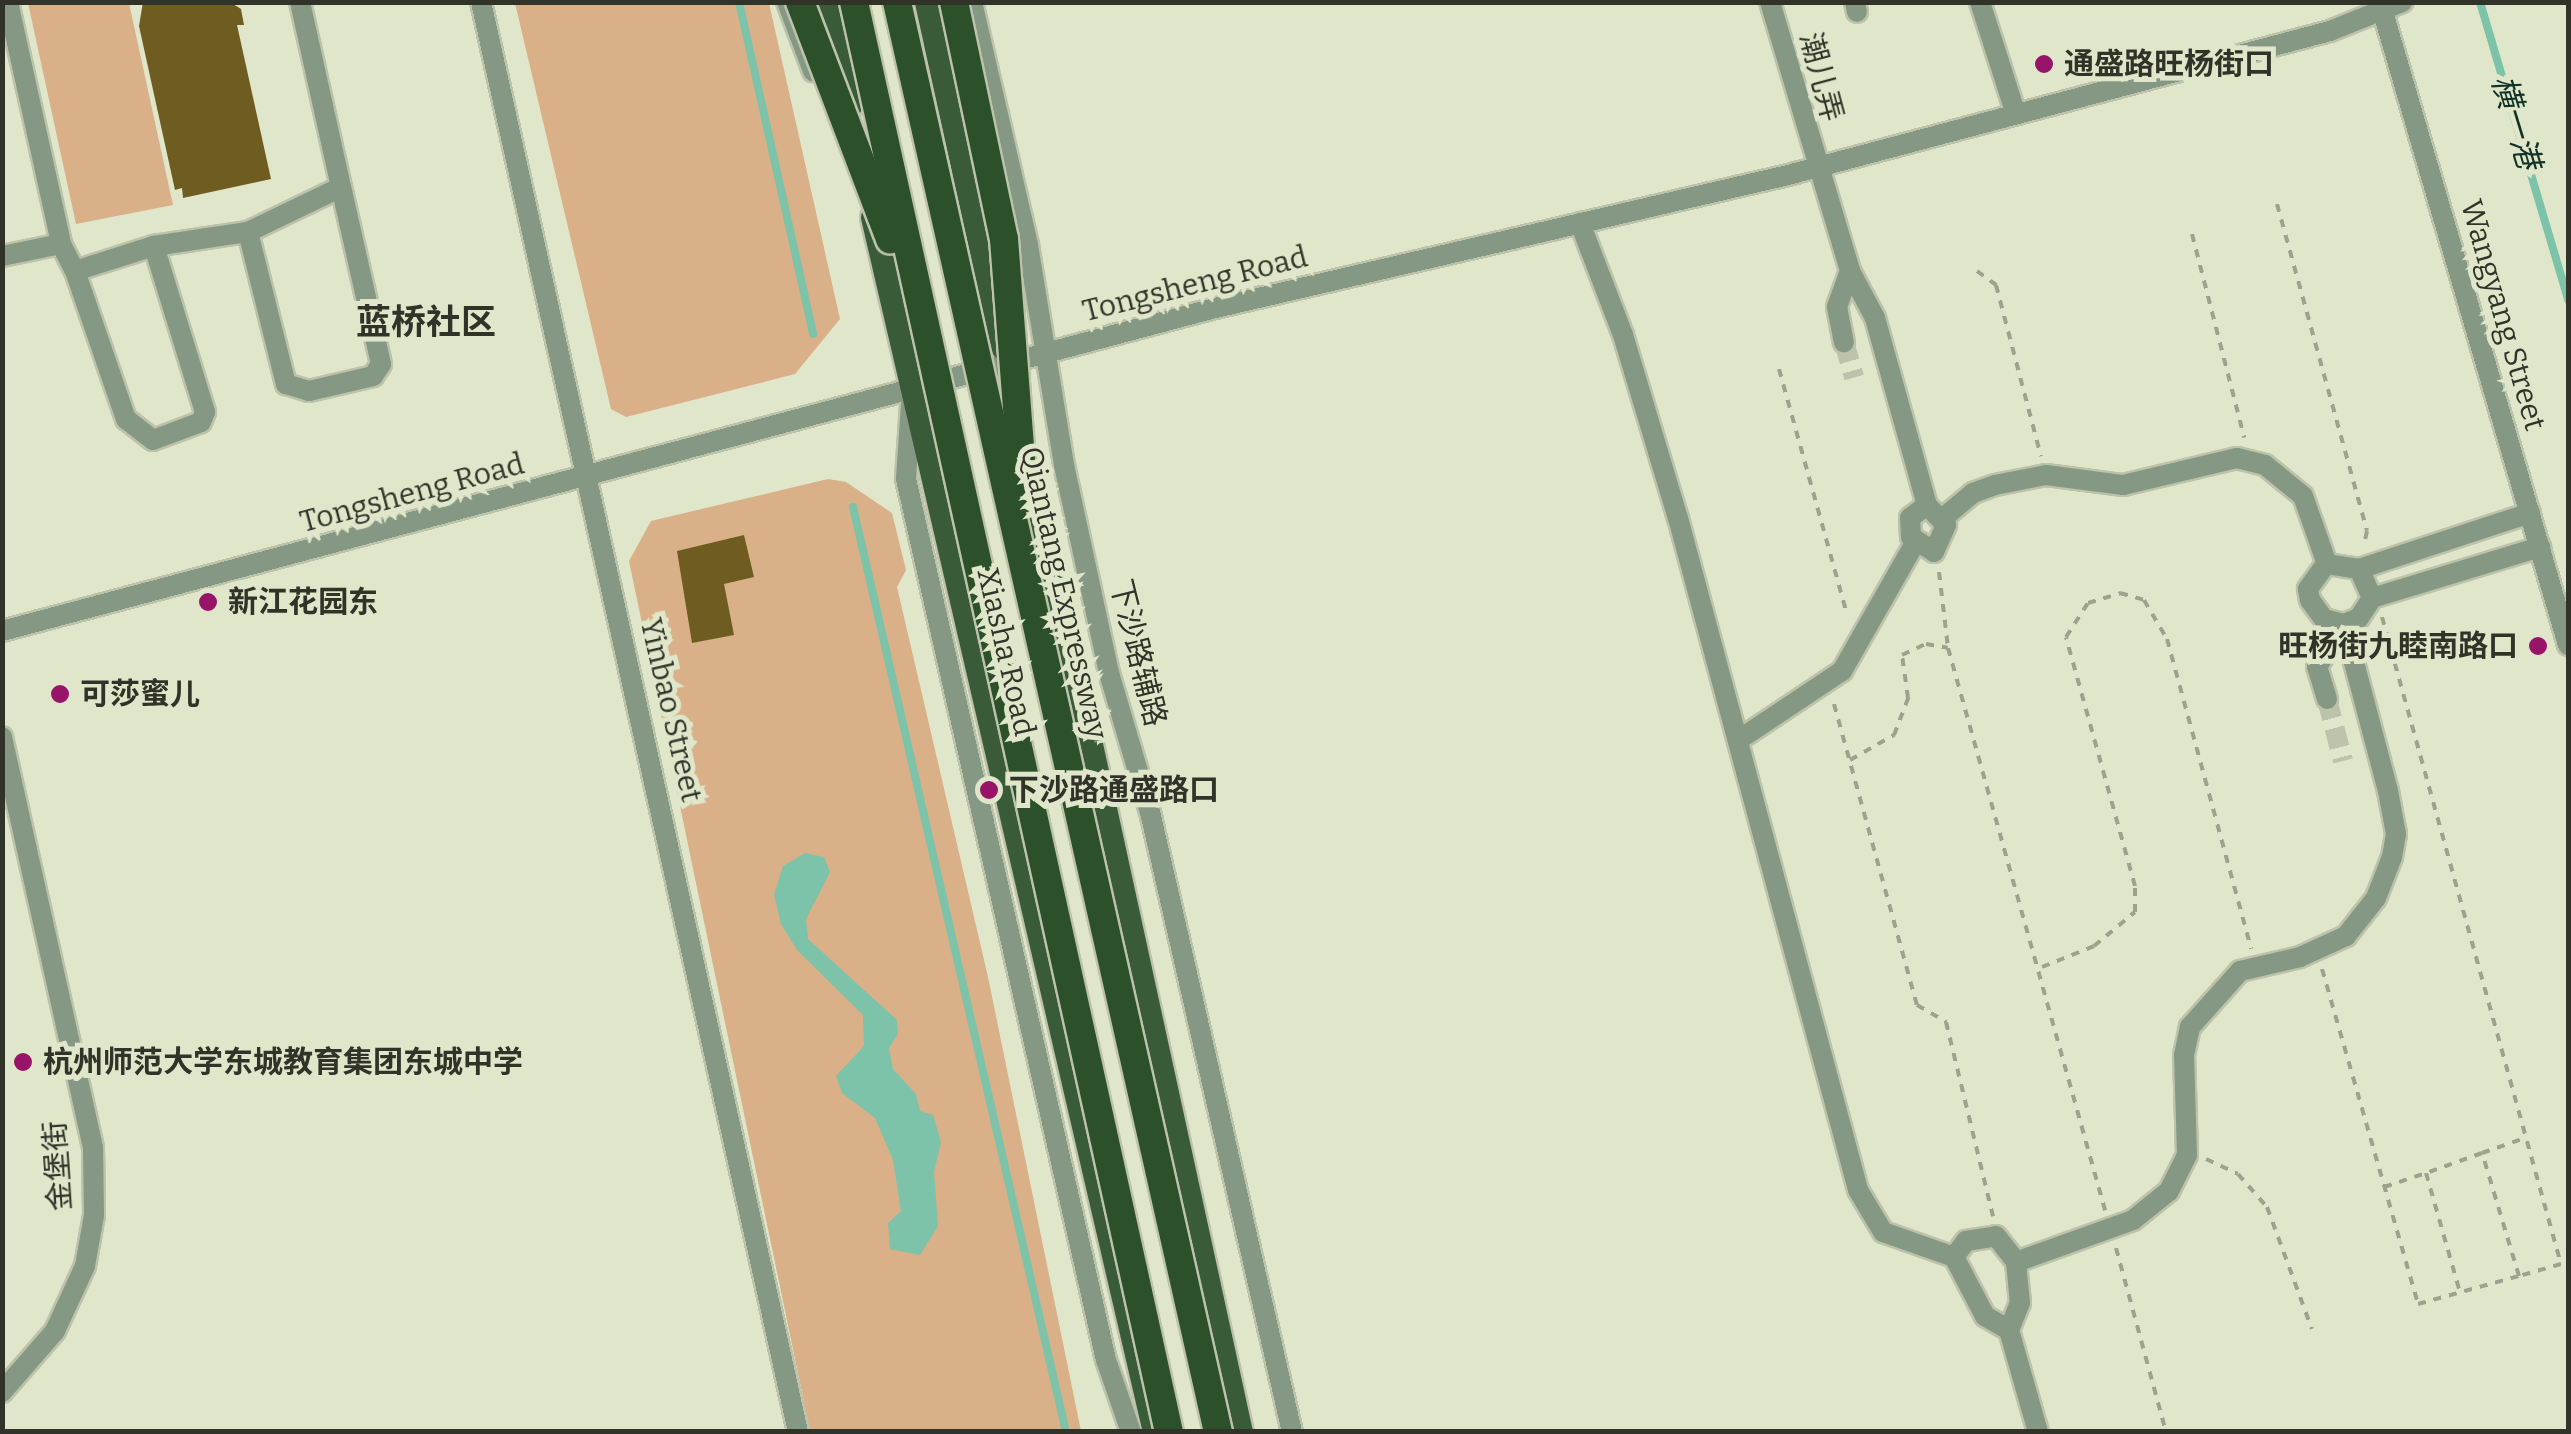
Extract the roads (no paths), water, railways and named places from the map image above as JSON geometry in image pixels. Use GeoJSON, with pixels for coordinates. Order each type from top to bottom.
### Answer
{"type":"FeatureCollection","features":[{"type":"Feature","properties":{"kind":"highway"},"geometry":{"type":"LineString","coordinates":[[800,2],[917,305]]}},
{"type":"Feature","properties":{"kind":"highway"},"geometry":{"type":"LineString","coordinates":[[854,2],[917,305],[1169,1432]]}},
{"type":"Feature","properties":{"kind":"highway","name":"Qiantang Expressway"},"geometry":{"type":"LineString","coordinates":[[897,2],[1218,1432]]}},
{"type":"Feature","properties":{"kind":"highway"},"geometry":{"type":"LineString","coordinates":[[954,2],[1004,238],[1030,590]]}},
{"type":"Feature","properties":{"kind":"main road","name":"Xiasha Road"},"geometry":{"type":"LineString","coordinates":[[826,2],[912,393],[1154,1432]]}},
{"type":"Feature","properties":{"kind":"main road","name":"Xiasha Road"},"geometry":{"type":"LineString","coordinates":[[927,2],[1240,1432]]}},
{"type":"Feature","properties":{"kind":"street"},"geometry":{"type":"LineString","coordinates":[[8,2],[60,244],[75,271],[126,419],[153,440],[201,422],[205,412],[154,246]]}},
{"type":"Feature","properties":{"kind":"street"},"geometry":{"type":"LineString","coordinates":[[248,232],[286,384],[309,392],[373,376],[381,364],[300,2]]}},
{"type":"Feature","properties":{"kind":"street","name":"Yinbao Street"},"geometry":{"type":"LineString","coordinates":[[481,2],[798,1432]]}},
{"type":"Feature","properties":{"kind":"street"},"geometry":{"type":"LineString","coordinates":[[787,2],[869,198]]}},
{"type":"Feature","properties":{"kind":"street","name":"下沙路辅路"},"geometry":{"type":"LineString","coordinates":[[972,2],[1049,353],[1064,465],[1109,673],[1150,812],[1292,1432]]}},
{"type":"Feature","properties":{"kind":"street","name":"潮儿弄"},"geometry":{"type":"LineString","coordinates":[[1770,2],[1815,168],[1850,271],[1876,318],[1935,512]]}},
{"type":"Feature","properties":{"kind":"street"},"geometry":{"type":"LineString","coordinates":[[1980,2],[2015,112]]}},
{"type":"Feature","properties":{"kind":"street","name":"Tongsheng Road"},"geometry":{"type":"LineString","coordinates":[[2,630],[912,393],[1049,353],[1815,168],[2402,2]]}},
{"type":"Feature","properties":{"kind":"street","name":"Wangyang Street"},"geometry":{"type":"LineString","coordinates":[[2381,8],[2568,645]]}},
{"type":"Feature","properties":{"kind":"street"},"geometry":{"type":"LineString","coordinates":[[75,271],[154,246],[248,232],[341,187]]}},
{"type":"Feature","properties":{"kind":"street"},"geometry":{"type":"LineString","coordinates":[[1580,224],[1623,335],[1740,739],[1858,1190],[1883,1232],[1954,1257],[1985,1316],[2009,1330]]}},
{"type":"Feature","properties":{"kind":"street"},"geometry":{"type":"LineString","coordinates":[[2,256],[60,244]]}},
{"type":"Feature","properties":{"kind":"street"},"geometry":{"type":"LineString","coordinates":[[1844,342],[1837,306],[1850,271]]}},
{"type":"Feature","properties":{"kind":"street"},"geometry":{"type":"LineString","coordinates":[[912,393],[906,479],[1106,1360],[1131,1432]]}},
{"type":"Feature","properties":{"kind":"street"},"geometry":{"type":"LineString","coordinates":[[1925,547],[1910,518],[1935,512],[1973,493],[2046,475],[2123,485],[2184,466],[2250,461],[2303,496],[2327,564]]}},
{"type":"Feature","properties":{"kind":"street"},"geometry":{"type":"LineString","coordinates":[[1740,739],[1828,682],[1925,547],[1946,535],[1935,512]]}},
{"type":"Feature","properties":{"kind":"street"},"geometry":{"type":"LineString","coordinates":[[2327,564],[2360,568],[2530,513]]}},
{"type":"Feature","properties":{"kind":"street"},"geometry":{"type":"LineString","coordinates":[[2327,698],[2317,666],[2344,624],[2359,618],[2372,598],[2540,547]]}},
{"type":"Feature","properties":{"kind":"street"},"geometry":{"type":"LineString","coordinates":[[2327,564],[2308,589],[2310,600],[2324,619],[2344,624]]}},
{"type":"Feature","properties":{"kind":"street"},"geometry":{"type":"LineString","coordinates":[[2360,568],[2372,598]]}},
{"type":"Feature","properties":{"kind":"street"},"geometry":{"type":"LineString","coordinates":[[2016,1262],[2133,1220],[2169,1190],[2187,1156],[2184,1055],[2190,1027],[2240,971],[2317,950],[2346,936],[2376,898],[2396,834],[2344,624]]}},
{"type":"Feature","properties":{"kind":"street","name":"金堡街"},"geometry":{"type":"LineString","coordinates":[[2,737],[93,1148],[94,1216],[85,1266],[56,1331],[2,1392]]}},
{"type":"Feature","properties":{"kind":"street"},"geometry":{"type":"LineString","coordinates":[[1954,1257],[1966,1241],[1996,1236],[2016,1262],[2020,1303],[2009,1330],[2038,1432]]}},
{"type":"Feature","properties":{"kind":"waterway"},"geometry":{"type":"LineString","coordinates":[[739,2],[813,334]]}},
{"type":"Feature","properties":{"kind":"waterway","name":"横一港"},"geometry":{"type":"LineString","coordinates":[[2480,2],[2568,300]]}},
{"type":"Feature","properties":{"kind":"waterway"},"geometry":{"type":"LineString","coordinates":[[853,507],[1066,1432]]}},
{"type":"Feature","properties":{"kind":"tunnel"},"geometry":{"type":"LineString","coordinates":[[1844,342],[1854,378]]}},
{"type":"Feature","properties":{"kind":"tunnel"},"geometry":{"type":"LineString","coordinates":[[2327,699],[2343,761]]}},
{"type":"Feature","properties":{"kind":"place","name":"通盛路旺杨街口"},"geometry":{"type":"Point","coordinates":[2044,64]}},
{"type":"Feature","properties":{"kind":"place","name":"新江花园东"},"geometry":{"type":"Point","coordinates":[208,602]}},
{"type":"Feature","properties":{"kind":"place","name":"旺杨街九睦南路口"},"geometry":{"type":"Point","coordinates":[2538,646]}},
{"type":"Feature","properties":{"kind":"place","name":"可莎蜜儿"},"geometry":{"type":"Point","coordinates":[60,694]}},
{"type":"Feature","properties":{"kind":"place","name":"下沙路通盛路口"},"geometry":{"type":"Point","coordinates":[989,790]}},
{"type":"Feature","properties":{"kind":"place","name":"杭州师范大学东城教育集团东城中学"},"geometry":{"type":"Point","coordinates":[23,1062]}},
{"type":"Feature","properties":{"kind":"district","name":"蓝桥社区"},"geometry":{"type":"Point","coordinates":[426,322]}}]}
